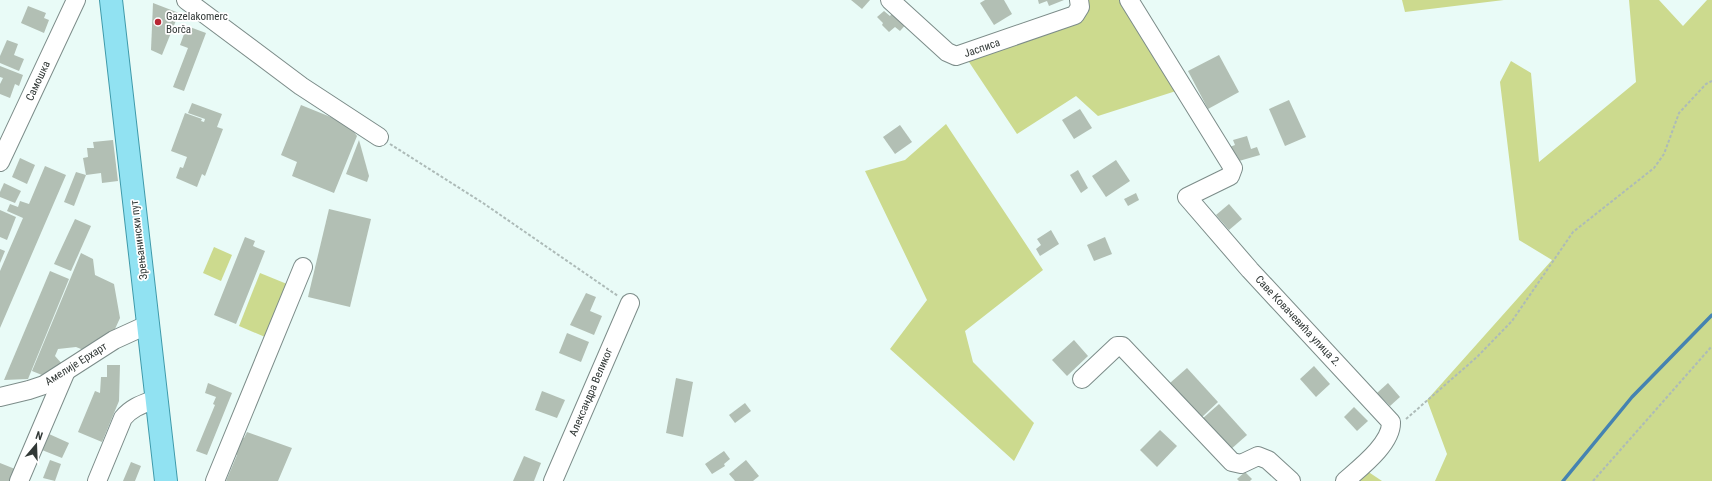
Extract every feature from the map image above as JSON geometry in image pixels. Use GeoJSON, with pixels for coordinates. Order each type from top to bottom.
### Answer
{"type":"FeatureCollection","features":[{"type":"Feature","properties":{"kind":"main road","name":"Зрењанински пут"},"geometry":{"type":"LineString","coordinates":[[111,0],[166,481]]}},
{"type":"Feature","properties":{"kind":"main road","name":"Зрењанински пут"},"geometry":{"type":"LineString","coordinates":[[126,0],[180,481]]}},
{"type":"Feature","properties":{"kind":"street","name":"Самошка"},"geometry":{"type":"LineString","coordinates":[[0,162],[76,0]]}},
{"type":"Feature","properties":{"kind":"street"},"geometry":{"type":"LineString","coordinates":[[186,0],[301,86],[379,137]]}},
{"type":"Feature","properties":{"kind":"street","name":"Јасписа"},"geometry":{"type":"LineString","coordinates":[[890,0],[942,48],[950,54],[956,56],[1075,14],[1080,7],[1080,0]]}},
{"type":"Feature","properties":{"kind":"street","name":"Саве Ковачевића улица 2."},"geometry":{"type":"LineString","coordinates":[[1129,0],[1233,168],[1230,176],[1187,197],[1250,270],[1386,414],[1391,422],[1392,428],[1388,439]]}},
{"type":"Feature","properties":{"kind":"street"},"geometry":{"type":"LineString","coordinates":[[215,481],[302,267]]}},
{"type":"Feature","properties":{"kind":"street","name":"Александра Великог"},"geometry":{"type":"LineString","coordinates":[[553,481],[630,304]]}},
{"type":"Feature","properties":{"kind":"street","name":"Амелије Ерхарт"},"geometry":{"type":"LineString","coordinates":[[0,397],[44,385],[114,340],[149,324]]}},
{"type":"Feature","properties":{"kind":"street"},"geometry":{"type":"LineString","coordinates":[[1082,380],[1117,346],[1122,346],[1232,462],[1241,464],[1258,456],[1268,460],[1291,481]]}},
{"type":"Feature","properties":{"kind":"street"},"geometry":{"type":"LineString","coordinates":[[19,481],[66,371]]}},
{"type":"Feature","properties":{"kind":"street"},"geometry":{"type":"LineString","coordinates":[[97,481],[123,418],[129,411],[156,399]]}},
{"type":"Feature","properties":{"kind":"street"},"geometry":{"type":"LineString","coordinates":[[1345,481],[1388,439]]}},
{"type":"Feature","properties":{"kind":"path"},"geometry":{"type":"LineString","coordinates":[[1388,439],[1409,416],[1477,357],[1512,321],[1573,232],[1654,168],[1664,154],[1679,113],[1706,84],[1712,81]]}},
{"type":"Feature","properties":{"kind":"path"},"geometry":{"type":"LineString","coordinates":[[379,137],[483,203],[630,304]]}},
{"type":"Feature","properties":{"kind":"path"},"geometry":{"type":"LineString","coordinates":[[1593,481],[1712,346]]}},
{"type":"Feature","properties":{"kind":"green space"},"geometry":{"type":"Polygon","coordinates":[[[1088,0],[1121,0],[1176,91],[1098,116],[1076,96],[1017,134],[967,59],[1087,13],[1089,5],[1088,0]]]}},
{"type":"Feature","properties":{"kind":"green space"},"geometry":{"type":"Polygon","coordinates":[[[1402,0],[1504,0],[1405,12],[1402,0]]]}},
{"type":"Feature","properties":{"kind":"green space"},"geometry":{"type":"Polygon","coordinates":[[[1629,0],[1659,0],[1683,26],[1707,0],[1712,0],[1712,481],[1435,481],[1447,454],[1427,400],[1552,260],[1519,240],[1500,82],[1511,61],[1531,73],[1539,162],[1636,82],[1629,0]]]}},
{"type":"Feature","properties":{"kind":"green space"},"geometry":{"type":"Polygon","coordinates":[[[946,124],[1043,270],[965,331],[973,362],[1034,423],[1014,461],[890,349],[927,300],[865,171],[905,160],[946,124]]]}},
{"type":"Feature","properties":{"kind":"green space"},"geometry":{"type":"Polygon","coordinates":[[[214,247],[232,255],[221,281],[203,273],[214,247]]]}},
{"type":"Feature","properties":{"kind":"green space"},"geometry":{"type":"Polygon","coordinates":[[[260,273],[287,284],[265,337],[239,326],[260,273]]]}},
{"type":"Feature","properties":{"kind":"green space"},"geometry":{"type":"Polygon","coordinates":[[[1361,467],[1382,481],[1345,481],[1361,467]]]}},
{"type":"Feature","properties":{"kind":"building"},"geometry":{"type":"Polygon","coordinates":[[[851,0],[870,0],[862,9],[851,0]]]}},
{"type":"Feature","properties":{"kind":"building"},"geometry":{"type":"Polygon","coordinates":[[[985,0],[1004,0],[1012,14],[994,25],[980,3],[985,0]]]}},
{"type":"Feature","properties":{"kind":"building"},"geometry":{"type":"Polygon","coordinates":[[[1038,0],[1064,0],[1049,6],[1047,1],[1039,4],[1038,0]]]}},
{"type":"Feature","properties":{"kind":"building"},"geometry":{"type":"Polygon","coordinates":[[[153,3],[179,13],[162,55],[151,50],[153,3]]]}},
{"type":"Feature","properties":{"kind":"building"},"geometry":{"type":"Polygon","coordinates":[[[28,6],[46,13],[44,18],[49,20],[44,33],[21,23],[28,6]]]}},
{"type":"Feature","properties":{"kind":"building"},"geometry":{"type":"Polygon","coordinates":[[[895,10],[908,22],[900,31],[895,27],[889,32],[877,17],[884,11],[890,16],[895,10]]]}},
{"type":"Feature","properties":{"kind":"building"},"geometry":{"type":"Polygon","coordinates":[[[187,26],[206,33],[184,91],[173,87],[188,48],[180,45],[187,26]]]}},
{"type":"Feature","properties":{"kind":"building"},"geometry":{"type":"Polygon","coordinates":[[[7,40],[18,44],[14,55],[24,59],[19,71],[0,63],[0,56],[7,40]]]}},
{"type":"Feature","properties":{"kind":"building"},"geometry":{"type":"Polygon","coordinates":[[[1219,55],[1239,92],[1208,109],[1188,71],[1219,55]]]}},
{"type":"Feature","properties":{"kind":"building"},"geometry":{"type":"Polygon","coordinates":[[[0,66],[23,75],[19,86],[15,84],[10,98],[0,94],[0,84],[3,78],[0,77],[0,66]]]}},
{"type":"Feature","properties":{"kind":"building"},"geometry":{"type":"Polygon","coordinates":[[[1289,100],[1306,137],[1285,146],[1269,109],[1289,100]]]}},
{"type":"Feature","properties":{"kind":"building"},"geometry":{"type":"Polygon","coordinates":[[[192,103],[222,114],[217,127],[223,129],[205,176],[202,174],[197,187],[176,178],[180,167],[183,168],[187,157],[171,151],[185,113],[202,119],[201,121],[204,122],[205,119],[188,113],[192,103]]]}},
{"type":"Feature","properties":{"kind":"building"},"geometry":{"type":"Polygon","coordinates":[[[301,105],[348,124],[357,136],[334,193],[292,176],[297,162],[281,155],[301,105]]]}},
{"type":"Feature","properties":{"kind":"building"},"geometry":{"type":"Polygon","coordinates":[[[1080,109],[1092,128],[1074,139],[1062,120],[1080,109]]]}},
{"type":"Feature","properties":{"kind":"building"},"geometry":{"type":"Polygon","coordinates":[[[900,125],[912,142],[895,154],[883,137],[900,125]]]}},
{"type":"Feature","properties":{"kind":"building"},"geometry":{"type":"Polygon","coordinates":[[[1247,136],[1251,149],[1257,147],[1260,155],[1239,161],[1237,156],[1231,158],[1227,148],[1235,145],[1233,140],[1247,136]]]}},
{"type":"Feature","properties":{"kind":"building"},"geometry":{"type":"Polygon","coordinates":[[[113,140],[118,181],[102,183],[101,173],[86,175],[83,158],[88,157],[87,148],[94,148],[93,142],[113,140]]]}},
{"type":"Feature","properties":{"kind":"building"},"geometry":{"type":"Polygon","coordinates":[[[359,140],[369,176],[367,182],[346,174],[359,140]]]}},
{"type":"Feature","properties":{"kind":"building"},"geometry":{"type":"Polygon","coordinates":[[[20,158],[35,165],[27,184],[12,177],[20,158]]]}},
{"type":"Feature","properties":{"kind":"building"},"geometry":{"type":"Polygon","coordinates":[[[1116,160],[1130,181],[1106,197],[1092,176],[1116,160]]]}},
{"type":"Feature","properties":{"kind":"building"},"geometry":{"type":"Polygon","coordinates":[[[45,166],[66,175],[0,328],[0,271],[23,218],[7,211],[10,204],[18,207],[20,201],[29,204],[45,166]]]}},
{"type":"Feature","properties":{"kind":"building"},"geometry":{"type":"Polygon","coordinates":[[[1078,170],[1088,188],[1081,193],[1070,175],[1078,170]]]}},
{"type":"Feature","properties":{"kind":"building"},"geometry":{"type":"Polygon","coordinates":[[[76,172],[86,175],[74,206],[64,202],[76,172]]]}},
{"type":"Feature","properties":{"kind":"building"},"geometry":{"type":"Polygon","coordinates":[[[4,183],[21,191],[15,203],[0,197],[0,192],[4,183]]]}},
{"type":"Feature","properties":{"kind":"building"},"geometry":{"type":"Polygon","coordinates":[[[1136,193],[1139,200],[1128,206],[1124,199],[1136,193]]]}},
{"type":"Feature","properties":{"kind":"building"},"geometry":{"type":"Polygon","coordinates":[[[1229,204],[1242,219],[1229,230],[1216,215],[1229,204]]]}},
{"type":"Feature","properties":{"kind":"building"},"geometry":{"type":"Polygon","coordinates":[[[329,209],[371,219],[350,307],[308,297],[329,209]]]}},
{"type":"Feature","properties":{"kind":"building"},"geometry":{"type":"Polygon","coordinates":[[[0,210],[16,217],[7,240],[0,237],[0,210]]]}},
{"type":"Feature","properties":{"kind":"building"},"geometry":{"type":"Polygon","coordinates":[[[75,219],[91,226],[71,271],[54,264],[75,219]]]}},
{"type":"Feature","properties":{"kind":"building"},"geometry":{"type":"Polygon","coordinates":[[[1051,230],[1059,244],[1040,256],[1036,249],[1041,245],[1037,239],[1051,230]]]}},
{"type":"Feature","properties":{"kind":"building"},"geometry":{"type":"Polygon","coordinates":[[[245,237],[255,241],[253,246],[265,251],[236,324],[214,315],[245,237]]]}},
{"type":"Feature","properties":{"kind":"building"},"geometry":{"type":"Polygon","coordinates":[[[1105,237],[1112,254],[1094,261],[1087,245],[1105,237]]]}},
{"type":"Feature","properties":{"kind":"building"},"geometry":{"type":"Polygon","coordinates":[[[0,249],[5,251],[0,263],[0,249]]]}},
{"type":"Feature","properties":{"kind":"building"},"geometry":{"type":"Polygon","coordinates":[[[81,253],[93,259],[95,275],[114,284],[120,318],[115,329],[86,351],[76,347],[58,349],[55,356],[63,365],[47,377],[32,371],[81,253]]]}},
{"type":"Feature","properties":{"kind":"building"},"geometry":{"type":"Polygon","coordinates":[[[50,271],[69,279],[28,379],[4,380],[50,271]]]}},
{"type":"Feature","properties":{"kind":"building"},"geometry":{"type":"Polygon","coordinates":[[[586,293],[596,297],[590,311],[602,316],[594,335],[570,325],[586,293]]]}},
{"type":"Feature","properties":{"kind":"building"},"geometry":{"type":"Polygon","coordinates":[[[567,333],[589,342],[581,362],[559,353],[567,333]]]}},
{"type":"Feature","properties":{"kind":"building"},"geometry":{"type":"Polygon","coordinates":[[[1074,340],[1088,356],[1067,376],[1052,360],[1074,340]]]}},
{"type":"Feature","properties":{"kind":"building"},"geometry":{"type":"Polygon","coordinates":[[[107,365],[120,365],[119,401],[102,442],[78,432],[95,391],[100,393],[101,377],[107,377],[107,365]]]}},
{"type":"Feature","properties":{"kind":"building"},"geometry":{"type":"Polygon","coordinates":[[[1314,366],[1330,384],[1316,397],[1300,379],[1314,366]]]}},
{"type":"Feature","properties":{"kind":"building"},"geometry":{"type":"Polygon","coordinates":[[[1187,368],[1218,402],[1201,418],[1170,383],[1187,368]]]}},
{"type":"Feature","properties":{"kind":"building"},"geometry":{"type":"Polygon","coordinates":[[[676,378],[693,382],[683,437],[666,433],[676,378]]]}},
{"type":"Feature","properties":{"kind":"building"},"geometry":{"type":"Polygon","coordinates":[[[208,383],[232,393],[207,455],[196,451],[215,405],[213,404],[216,397],[205,393],[208,383]]]}},
{"type":"Feature","properties":{"kind":"building"},"geometry":{"type":"Polygon","coordinates":[[[1388,383],[1400,397],[1390,406],[1377,393],[1388,383]]]}},
{"type":"Feature","properties":{"kind":"building"},"geometry":{"type":"Polygon","coordinates":[[[542,391],[565,400],[557,418],[535,410],[542,391]]]}},
{"type":"Feature","properties":{"kind":"building"},"geometry":{"type":"Polygon","coordinates":[[[745,403],[751,411],[735,423],[729,415],[745,403]]]}},
{"type":"Feature","properties":{"kind":"building"},"geometry":{"type":"Polygon","coordinates":[[[1219,404],[1247,435],[1230,450],[1202,419],[1219,404]]]}},
{"type":"Feature","properties":{"kind":"building"},"geometry":{"type":"Polygon","coordinates":[[[1354,407],[1368,421],[1357,431],[1344,417],[1354,407]]]}},
{"type":"Feature","properties":{"kind":"building"},"geometry":{"type":"Polygon","coordinates":[[[1160,430],[1177,446],[1157,467],[1140,450],[1160,430]]]}},
{"type":"Feature","properties":{"kind":"building"},"geometry":{"type":"Polygon","coordinates":[[[247,432],[292,448],[278,481],[226,481],[237,455],[233,453],[240,437],[244,438],[247,432]]]}},
{"type":"Feature","properties":{"kind":"building"},"geometry":{"type":"Polygon","coordinates":[[[49,434],[69,443],[62,458],[42,450],[49,434]]]}},
{"type":"Feature","properties":{"kind":"building"},"geometry":{"type":"Polygon","coordinates":[[[724,451],[730,459],[724,464],[725,466],[712,474],[705,464],[724,451]]]}},
{"type":"Feature","properties":{"kind":"building"},"geometry":{"type":"Polygon","coordinates":[[[524,456],[541,463],[534,481],[513,481],[524,456]]]}},
{"type":"Feature","properties":{"kind":"building"},"geometry":{"type":"Polygon","coordinates":[[[50,460],[61,464],[55,481],[43,478],[50,460]]]}},
{"type":"Feature","properties":{"kind":"building"},"geometry":{"type":"Polygon","coordinates":[[[746,460],[759,476],[753,481],[735,481],[729,474],[746,460]]]}},
{"type":"Feature","properties":{"kind":"building"},"geometry":{"type":"Polygon","coordinates":[[[131,462],[141,466],[135,481],[123,481],[131,462]]]}},
{"type":"Feature","properties":{"kind":"building"},"geometry":{"type":"Polygon","coordinates":[[[0,463],[15,469],[11,481],[0,481],[0,463]]]}},
{"type":"Feature","properties":{"kind":"building"},"geometry":{"type":"Polygon","coordinates":[[[1245,472],[1252,479],[1250,481],[1239,481],[1237,479],[1245,472]]]}},
{"type":"Feature","properties":{"kind":"waterway"},"geometry":{"type":"LineString","coordinates":[[1563,481],[1632,397],[1712,315]]}},
{"type":"Feature","properties":{"kind":"place","name":"Gazelakomerc Borča"},"geometry":{"type":"Point","coordinates":[158,22]}}]}
